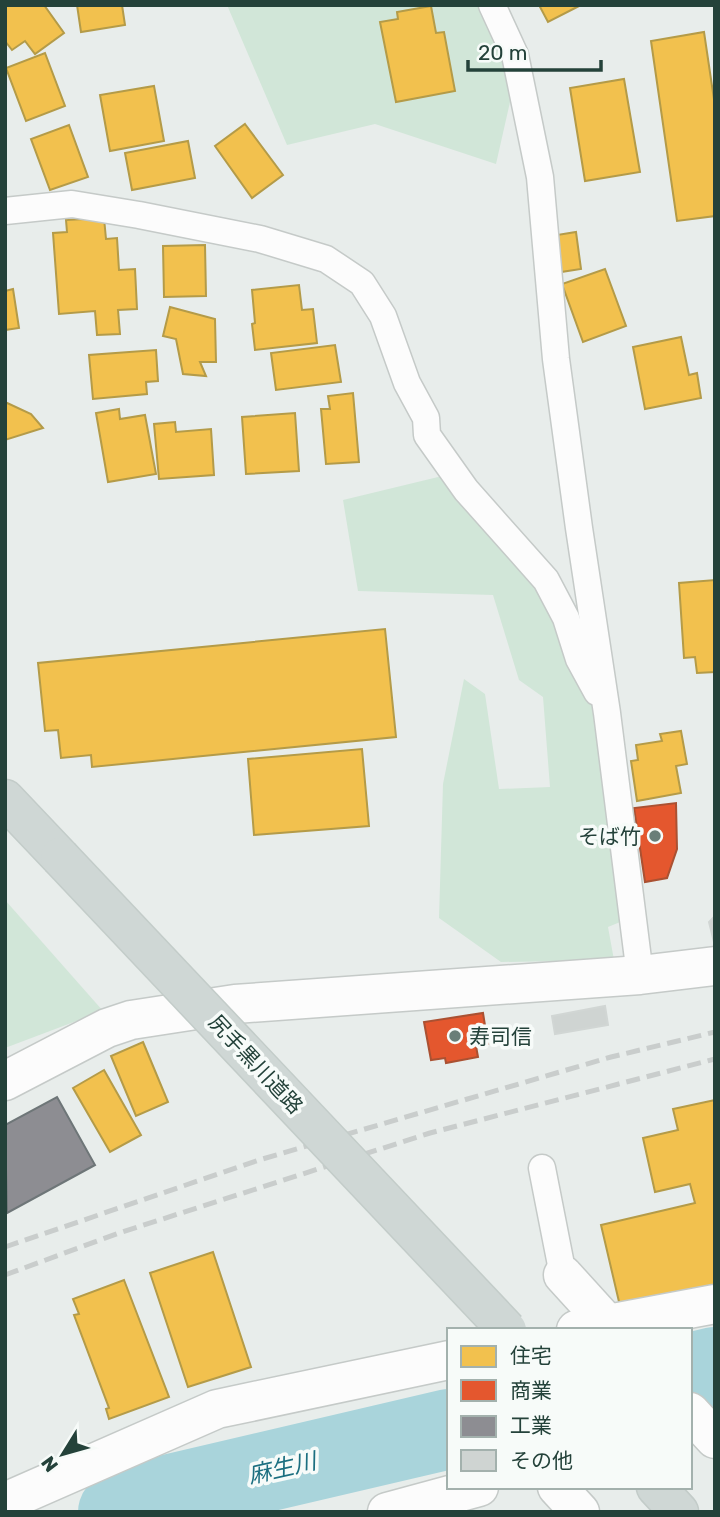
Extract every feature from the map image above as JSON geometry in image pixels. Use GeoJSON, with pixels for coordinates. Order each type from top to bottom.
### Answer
{"type":"FeatureCollection","features":[{"type":"Feature","properties":{"kind":"main road","name":"尻手黒川道路"},"geometry":{"type":"LineString","coordinates":[[5,799],[505,1328]]}},
{"type":"Feature","properties":{"kind":"main road"},"geometry":{"type":"LineString","coordinates":[[658,1489],[679,1512]]}},
{"type":"Feature","properties":{"kind":"street"},"geometry":{"type":"LineString","coordinates":[[5,1081],[107,1028],[131,1020],[235,1004],[640,975],[715,966]]}},
{"type":"Feature","properties":{"kind":"street"},"geometry":{"type":"LineString","coordinates":[[563,1275],[598,1327],[715,1304]]}},
{"type":"Feature","properties":{"kind":"street"},"geometry":{"type":"LineString","coordinates":[[5,1502],[217,1409],[446,1364]]}},
{"type":"Feature","properties":{"kind":"street"},"geometry":{"type":"LineString","coordinates":[[387,1512],[472,1489]]}},
{"type":"Feature","properties":{"kind":"street"},"geometry":{"type":"LineString","coordinates":[[559,1489],[580,1512]]}},
{"type":"Feature","properties":{"kind":"lane"},"geometry":{"type":"LineString","coordinates":[[492,5],[515,55],[540,177],[556,359],[607,713],[640,975]]}},
{"type":"Feature","properties":{"kind":"lane"},"geometry":{"type":"LineString","coordinates":[[5,211],[72,204],[261,239],[326,259],[362,283],[383,316],[407,383],[426,418],[427,435],[466,490],[546,580],[566,618],[579,659],[607,713]]}},
{"type":"Feature","properties":{"kind":"lane"},"geometry":{"type":"LineString","coordinates":[[542,1168],[563,1275]]}},
{"type":"Feature","properties":{"kind":"green space"},"geometry":{"type":"Polygon","coordinates":[[[227,5],[484,5],[515,80],[496,164],[375,124],[287,145],[227,5]]]}},
{"type":"Feature","properties":{"kind":"green space"},"geometry":{"type":"Polygon","coordinates":[[[467,470],[584,654],[625,920],[608,927],[614,960],[501,962],[439,918],[443,784],[464,679],[485,694],[499,789],[550,787],[543,697],[519,680],[493,595],[358,591],[343,500],[467,470]]]}},
{"type":"Feature","properties":{"kind":"green space"},"geometry":{"type":"Polygon","coordinates":[[[5,900],[103,1011],[5,1048],[5,900]]]}},
{"type":"Feature","properties":{"kind":"building: 住宅"},"geometry":{"type":"Polygon","coordinates":[[[5,5],[44,5],[64,33],[35,54],[25,41],[12,50],[5,41],[5,5]]]}},
{"type":"Feature","properties":{"kind":"building: 住宅"},"geometry":{"type":"Polygon","coordinates":[[[77,5],[122,5],[125,25],[81,32],[77,5]]]}},
{"type":"Feature","properties":{"kind":"building: 住宅"},"geometry":{"type":"Polygon","coordinates":[[[539,5],[581,5],[548,22],[539,5]]]}},
{"type":"Feature","properties":{"kind":"building: 住宅"},"geometry":{"type":"Polygon","coordinates":[[[431,6],[436,33],[444,32],[455,91],[396,102],[380,22],[398,19],[397,12],[431,6]]]}},
{"type":"Feature","properties":{"kind":"building: 住宅"},"geometry":{"type":"Polygon","coordinates":[[[704,32],[715,106],[715,216],[677,221],[651,41],[704,32]]]}},
{"type":"Feature","properties":{"kind":"building: 住宅"},"geometry":{"type":"Polygon","coordinates":[[[45,53],[65,106],[26,121],[6,68],[45,53]]]}},
{"type":"Feature","properties":{"kind":"building: 住宅"},"geometry":{"type":"Polygon","coordinates":[[[624,79],[640,172],[585,181],[570,88],[624,79]]]}},
{"type":"Feature","properties":{"kind":"building: 住宅"},"geometry":{"type":"Polygon","coordinates":[[[154,86],[164,141],[110,151],[100,95],[154,86]]]}},
{"type":"Feature","properties":{"kind":"building: 住宅"},"geometry":{"type":"Polygon","coordinates":[[[245,124],[283,175],[252,198],[215,146],[245,124]]]}},
{"type":"Feature","properties":{"kind":"building: 住宅"},"geometry":{"type":"Polygon","coordinates":[[[69,125],[88,177],[50,190],[31,139],[69,125]]]}},
{"type":"Feature","properties":{"kind":"building: 住宅"},"geometry":{"type":"Polygon","coordinates":[[[188,141],[195,178],[132,190],[125,153],[188,141]]]}},
{"type":"Feature","properties":{"kind":"building: 住宅"},"geometry":{"type":"Polygon","coordinates":[[[104,218],[106,239],[117,238],[119,270],[135,269],[137,309],[118,310],[120,334],[97,335],[95,311],[59,314],[53,233],[67,232],[66,220],[104,218]]]}},
{"type":"Feature","properties":{"kind":"building: 住宅"},"geometry":{"type":"Polygon","coordinates":[[[576,232],[581,269],[561,272],[557,235],[576,232]]]}},
{"type":"Feature","properties":{"kind":"building: 住宅"},"geometry":{"type":"Polygon","coordinates":[[[205,245],[206,296],[164,297],[163,246],[205,245]]]}},
{"type":"Feature","properties":{"kind":"building: 住宅"},"geometry":{"type":"Polygon","coordinates":[[[605,269],[626,326],[583,342],[562,284],[605,269]]]}},
{"type":"Feature","properties":{"kind":"building: 住宅"},"geometry":{"type":"Polygon","coordinates":[[[299,285],[302,310],[313,309],[317,343],[255,350],[252,290],[299,285]]]}},
{"type":"Feature","properties":{"kind":"building: 住宅"},"geometry":{"type":"Polygon","coordinates":[[[13,289],[19,328],[5,330],[5,291],[13,289]]]}},
{"type":"Feature","properties":{"kind":"building: 住宅"},"geometry":{"type":"Polygon","coordinates":[[[170,307],[215,319],[216,362],[200,362],[206,376],[183,374],[176,339],[163,336],[170,307]]]}},
{"type":"Feature","properties":{"kind":"building: 住宅"},"geometry":{"type":"Polygon","coordinates":[[[681,337],[689,375],[697,373],[701,398],[645,409],[633,347],[681,337]]]}},
{"type":"Feature","properties":{"kind":"building: 住宅"},"geometry":{"type":"Polygon","coordinates":[[[335,345],[341,382],[276,390],[271,353],[335,345]]]}},
{"type":"Feature","properties":{"kind":"building: 住宅"},"geometry":{"type":"Polygon","coordinates":[[[156,350],[158,381],[146,382],[147,394],[93,399],[89,355],[156,350]]]}},
{"type":"Feature","properties":{"kind":"building: 住宅"},"geometry":{"type":"Polygon","coordinates":[[[353,393],[359,462],[326,464],[321,409],[330,409],[328,396],[353,393]]]}},
{"type":"Feature","properties":{"kind":"building: 住宅"},"geometry":{"type":"Polygon","coordinates":[[[5,402],[31,414],[43,428],[5,440],[5,402]]]}},
{"type":"Feature","properties":{"kind":"building: 住宅"},"geometry":{"type":"Polygon","coordinates":[[[119,409],[120,419],[145,415],[156,474],[108,482],[96,413],[119,409]]]}},
{"type":"Feature","properties":{"kind":"building: 住宅"},"geometry":{"type":"Polygon","coordinates":[[[295,413],[299,471],[246,474],[242,417],[295,413]]]}},
{"type":"Feature","properties":{"kind":"building: 住宅"},"geometry":{"type":"Polygon","coordinates":[[[175,422],[176,432],[211,429],[214,475],[159,479],[154,424],[175,422]]]}},
{"type":"Feature","properties":{"kind":"building: 住宅"},"geometry":{"type":"Polygon","coordinates":[[[715,580],[715,672],[697,673],[695,657],[684,658],[679,583],[715,580]]]}},
{"type":"Feature","properties":{"kind":"building: 住宅"},"geometry":{"type":"Polygon","coordinates":[[[385,629],[396,737],[92,767],[91,755],[61,758],[58,730],[45,731],[38,663],[385,629]]]}},
{"type":"Feature","properties":{"kind":"building: 住宅"},"geometry":{"type":"Polygon","coordinates":[[[681,731],[687,764],[676,766],[681,793],[637,801],[631,761],[638,760],[636,745],[662,741],[660,734],[681,731]]]}},
{"type":"Feature","properties":{"kind":"building: 住宅"},"geometry":{"type":"Polygon","coordinates":[[[362,749],[369,826],[254,835],[248,759],[362,749]]]}},
{"type":"Feature","properties":{"kind":"building: 住宅"},"geometry":{"type":"Polygon","coordinates":[[[143,1042],[168,1102],[136,1116],[111,1056],[143,1042]]]}},
{"type":"Feature","properties":{"kind":"building: 住宅"},"geometry":{"type":"Polygon","coordinates":[[[104,1070],[141,1135],[110,1152],[73,1088],[104,1070]]]}},
{"type":"Feature","properties":{"kind":"building: 住宅"},"geometry":{"type":"Polygon","coordinates":[[[715,1100],[715,1288],[620,1306],[601,1225],[695,1203],[690,1184],[655,1192],[643,1138],[678,1130],[673,1109],[715,1100]]]}},
{"type":"Feature","properties":{"kind":"building: 住宅"},"geometry":{"type":"Polygon","coordinates":[[[213,1252],[251,1367],[188,1387],[150,1273],[213,1252]]]}},
{"type":"Feature","properties":{"kind":"building: 住宅"},"geometry":{"type":"Polygon","coordinates":[[[124,1280],[169,1397],[109,1419],[106,1409],[109,1408],[74,1315],[79,1314],[73,1299],[124,1280]]]}},
{"type":"Feature","properties":{"kind":"building: 商業"},"geometry":{"type":"Polygon","coordinates":[[[676,803],[677,849],[667,878],[645,882],[634,808],[676,803]]]}},
{"type":"Feature","properties":{"kind":"building: 商業"},"geometry":{"type":"Polygon","coordinates":[[[483,1013],[488,1044],[476,1046],[478,1057],[446,1063],[445,1058],[431,1060],[424,1022],[483,1013]]]}},
{"type":"Feature","properties":{"kind":"building: 工業"},"geometry":{"type":"Polygon","coordinates":[[[57,1097],[95,1165],[7,1213],[5,1125],[57,1097]]]}},
{"type":"Feature","properties":{"kind":"building: その他"},"geometry":{"type":"Polygon","coordinates":[[[715,916],[715,942],[714,942],[709,922],[715,916]]]}},
{"type":"Feature","properties":{"kind":"building: その他"},"geometry":{"type":"Polygon","coordinates":[[[605,1006],[608,1025],[555,1034],[552,1016],[605,1006]]]}},
{"type":"Feature","properties":{"kind":"waterway","name":"麻生川"},"geometry":{"type":"LineString","coordinates":[[692,1373],[715,1367]]}},
{"type":"Feature","properties":{"kind":"waterway","name":"麻生川"},"geometry":{"type":"LineString","coordinates":[[118,1512],[137,1502],[447,1429]]}},
{"type":"Feature","properties":{"kind":"railway"},"geometry":{"type":"LineString","coordinates":[[5,1247],[259,1160],[611,1057],[715,1032]]}},
{"type":"Feature","properties":{"kind":"railway"},"geometry":{"type":"LineString","coordinates":[[5,1275],[119,1233],[430,1133],[715,1059]]}},
{"type":"Feature","properties":{"kind":"place","name":"そば竹"},"geometry":{"type":"Point","coordinates":[655,836]}},
{"type":"Feature","properties":{"kind":"place","name":"寿司信"},"geometry":{"type":"Point","coordinates":[455,1036]}}]}
